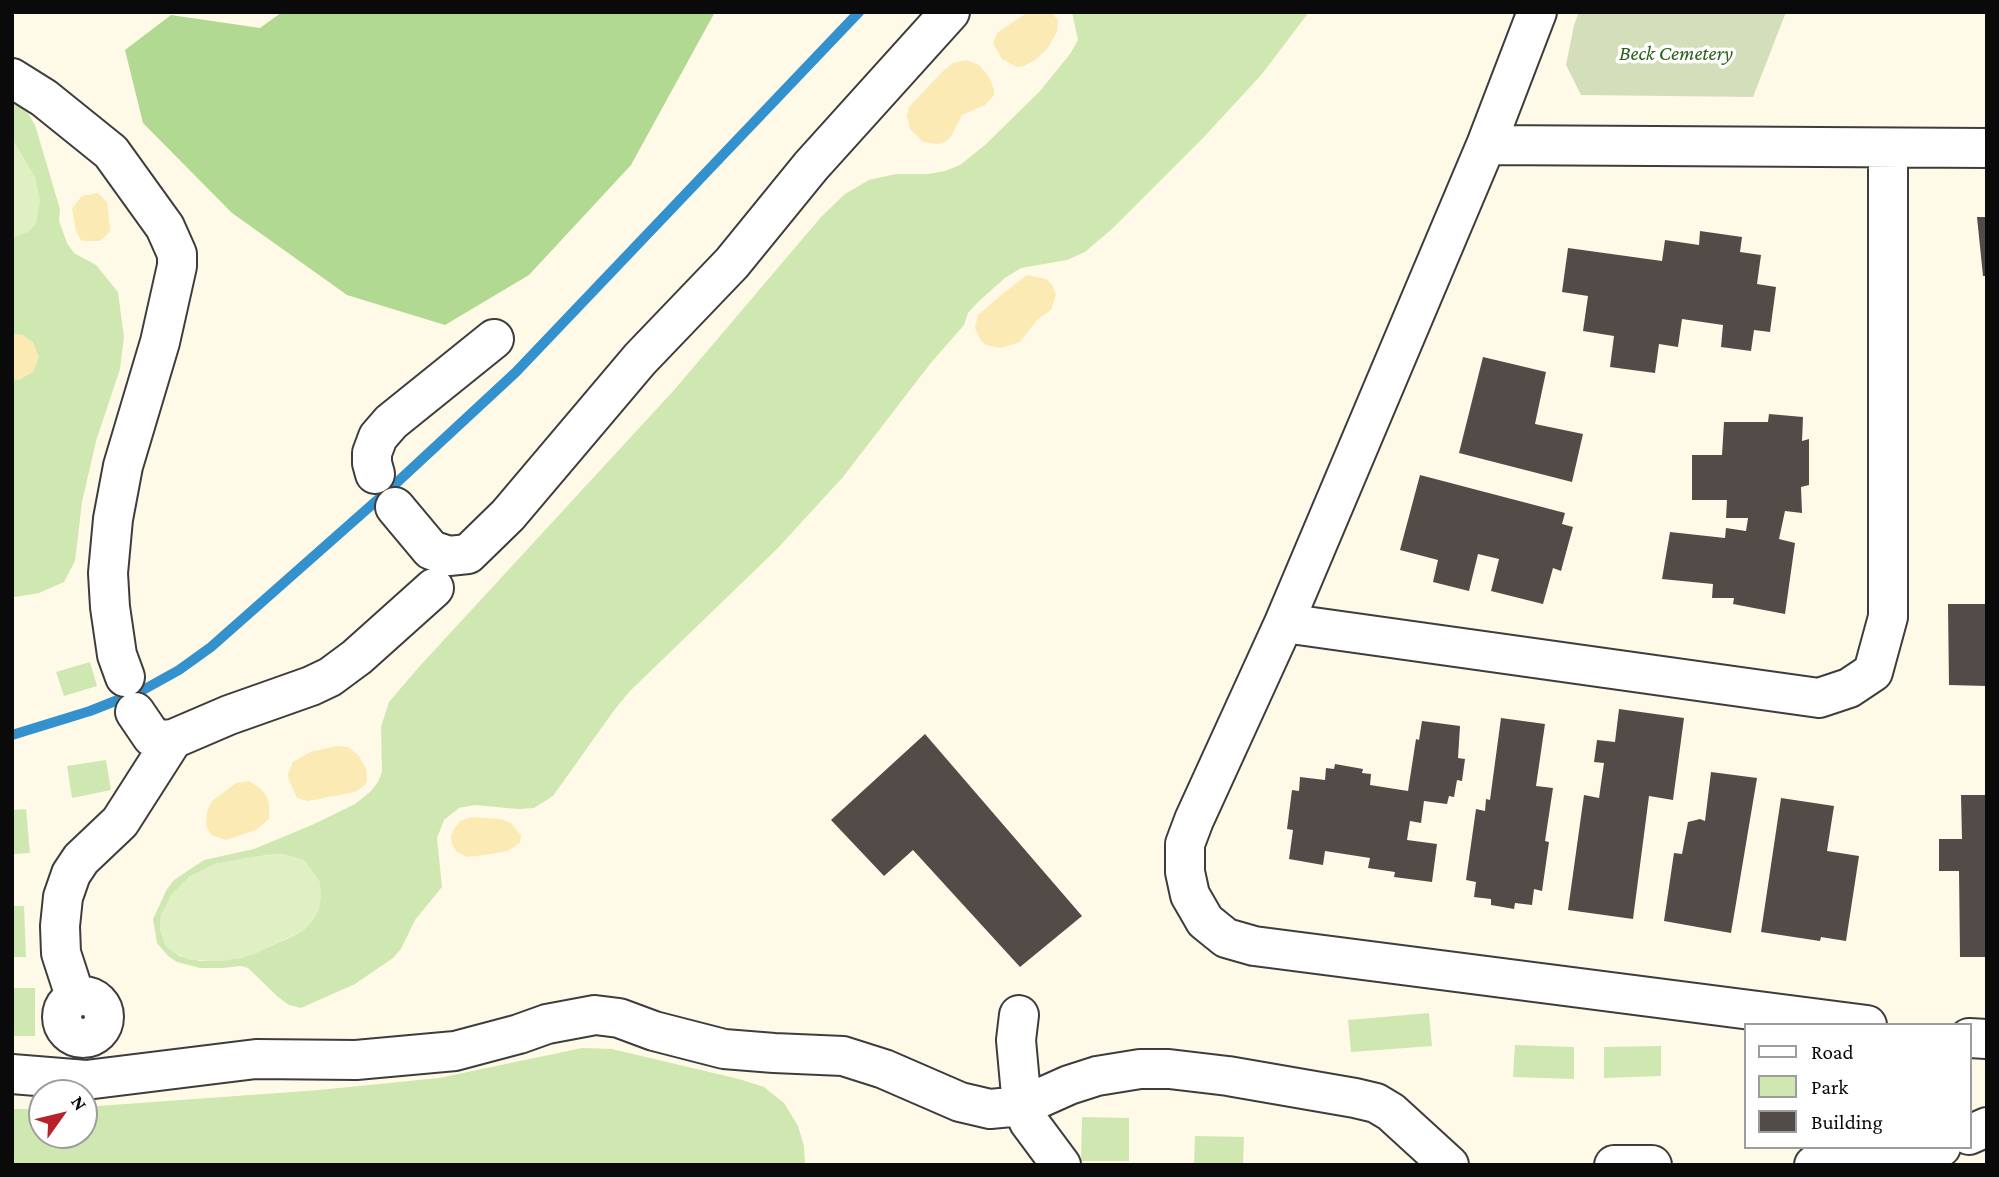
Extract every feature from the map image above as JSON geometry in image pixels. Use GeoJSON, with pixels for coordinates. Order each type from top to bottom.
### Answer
{"type":"FeatureCollection","features":[{"type":"Feature","properties":{"kind":"street"},"geometry":{"type":"LineString","coordinates":[[75,996],[61,953],[63,897],[71,874],[81,859],[120,822],[136,795],[142,760],[135,712],[152,737],[161,740],[173,739],[330,677],[376,641],[434,588],[449,552],[508,515],[640,359],[732,263],[811,166],[950,12]]}},
{"type":"Feature","properties":{"kind":"street"},"geometry":{"type":"LineString","coordinates":[[1537,12],[1486,145],[1284,623],[1185,844],[1185,872],[1189,895],[1205,921],[1226,938],[1254,946],[1851,1023]]}},
{"type":"Feature","properties":{"kind":"street"},"geometry":{"type":"LineString","coordinates":[[12,78],[44,98],[111,152],[165,227],[177,254],[177,266],[160,342],[123,466],[113,519],[108,573],[110,607],[117,655],[125,677]]}},
{"type":"Feature","properties":{"kind":"street"},"geometry":{"type":"LineString","coordinates":[[1486,145],[1987,148]]}},
{"type":"Feature","properties":{"kind":"street"},"geometry":{"type":"LineString","coordinates":[[1284,623],[1819,698],[1849,688],[1873,672],[1888,617],[1888,148]]}},
{"type":"Feature","properties":{"kind":"street"},"geometry":{"type":"LineString","coordinates":[[375,474],[372,453],[378,437],[391,422],[494,339]]}},
{"type":"Feature","properties":{"kind":"street"},"geometry":{"type":"LineString","coordinates":[[395,507],[449,552]]}},
{"type":"Feature","properties":{"kind":"street"},"geometry":{"type":"LineString","coordinates":[[12,1074],[86,1080],[256,1059],[356,1060],[456,1051],[547,1024],[595,1014],[619,1018],[654,1031],[724,1049],[843,1056],[884,1069],[966,1104],[1003,1109],[1022,1106],[1069,1085],[1115,1073],[1170,1069],[1227,1076],[1376,1103],[1413,1129],[1449,1165]]}},
{"type":"Feature","properties":{"kind":"street"},"geometry":{"type":"LineString","coordinates":[[1019,1015],[1016,1040],[1022,1106],[1028,1122],[1061,1165]]}},
{"type":"Feature","properties":{"kind":"street"},"geometry":{"type":"LineString","coordinates":[[1971,1134],[1987,1127]]}},
{"type":"Feature","properties":{"kind":"street"},"geometry":{"type":"LineString","coordinates":[[1814,1165],[1846,1160],[1874,1161],[1936,1149]]}},
{"type":"Feature","properties":{"kind":"street"},"geometry":{"type":"LineString","coordinates":[[1615,1165],[1652,1165]]}},
{"type":"Feature","properties":{"kind":"green space"},"geometry":{"type":"Polygon","coordinates":[[[282,12],[715,12],[631,165],[529,275],[445,325],[347,295],[232,213],[143,123],[125,50],[171,15],[260,28],[282,12]]]}},
{"type":"Feature","properties":{"kind":"green space"},"geometry":{"type":"Polygon","coordinates":[[[1072,12],[1309,12],[1262,74],[1203,138],[1113,228],[1085,252],[1067,260],[1021,268],[978,302],[968,313],[964,325],[930,364],[843,477],[777,549],[630,691],[553,796],[534,808],[475,805],[459,808],[444,820],[437,838],[442,887],[415,920],[401,949],[393,958],[355,984],[301,1008],[289,1005],[278,997],[248,968],[200,968],[177,962],[168,956],[157,943],[153,919],[174,880],[204,860],[254,849],[314,824],[355,804],[371,791],[382,772],[381,727],[389,702],[675,389],[821,217],[845,194],[869,180],[896,174],[928,174],[960,165],[985,145],[1040,91],[1078,40],[1072,12]],[[283,854],[267,855],[215,864],[189,877],[161,915],[160,929],[166,946],[180,956],[200,961],[241,958],[304,930],[305,861],[283,854]]]}},
{"type":"Feature","properties":{"kind":"green space","name":"Beck Cemetery"},"geometry":{"type":"Polygon","coordinates":[[[1579,12],[1786,12],[1753,97],[1581,95],[1566,65],[1579,12]]]}},
{"type":"Feature","properties":{"kind":"green space"},"geometry":{"type":"Polygon","coordinates":[[[12,97],[26,110],[35,125],[60,209],[59,221],[67,243],[74,253],[96,265],[118,292],[124,337],[120,369],[96,441],[82,502],[75,561],[64,582],[39,593],[15,597],[12,596],[12,97]]]}},
{"type":"Feature","properties":{"kind":"green space"},"geometry":{"type":"Polygon","coordinates":[[[12,138],[35,177],[40,201],[36,224],[28,232],[12,238],[12,138]]]}},
{"type":"Feature","properties":{"kind":"green space"},"geometry":{"type":"Polygon","coordinates":[[[90,662],[97,686],[64,696],[56,672],[90,662]]]}},
{"type":"Feature","properties":{"kind":"green space"},"geometry":{"type":"Polygon","coordinates":[[[106,760],[111,790],[72,798],[67,766],[106,760]]]}},
{"type":"Feature","properties":{"kind":"green space"},"geometry":{"type":"Polygon","coordinates":[[[26,809],[30,853],[12,854],[12,810],[26,809]]]}},
{"type":"Feature","properties":{"kind":"green space"},"geometry":{"type":"Polygon","coordinates":[[[283,854],[305,861],[320,882],[319,910],[304,930],[255,954],[224,961],[190,960],[166,946],[160,929],[161,915],[171,895],[189,877],[215,864],[283,854]]]}},
{"type":"Feature","properties":{"kind":"green space"},"geometry":{"type":"Polygon","coordinates":[[[12,906],[24,906],[26,957],[12,957],[12,906]]]}},
{"type":"Feature","properties":{"kind":"green space"},"geometry":{"type":"Polygon","coordinates":[[[12,988],[35,988],[35,1036],[12,1036],[12,988]]]}},
{"type":"Feature","properties":{"kind":"green space"},"geometry":{"type":"Polygon","coordinates":[[[1429,1013],[1432,1046],[1351,1052],[1348,1020],[1429,1013]]]}},
{"type":"Feature","properties":{"kind":"green space"},"geometry":{"type":"Polygon","coordinates":[[[1515,1045],[1574,1047],[1574,1079],[1513,1077],[1515,1045]]]}},
{"type":"Feature","properties":{"kind":"green space"},"geometry":{"type":"Polygon","coordinates":[[[1661,1046],[1661,1076],[1604,1078],[1604,1047],[1661,1046]]]}},
{"type":"Feature","properties":{"kind":"green space"},"geometry":{"type":"Polygon","coordinates":[[[582,1048],[612,1049],[739,1079],[764,1087],[784,1103],[798,1126],[804,1146],[805,1165],[12,1165],[12,1109],[28,1109],[28,1149],[98,1149],[98,1106],[319,1090],[439,1078],[582,1048]]]}},
{"type":"Feature","properties":{"kind":"green space"},"geometry":{"type":"Polygon","coordinates":[[[1082,1117],[1129,1118],[1129,1161],[1081,1161],[1082,1117]]]}},
{"type":"Feature","properties":{"kind":"green space"},"geometry":{"type":"Polygon","coordinates":[[[1195,1136],[1244,1137],[1243,1165],[1194,1165],[1195,1136]]]}},
{"type":"Feature","properties":{"kind":"sand"},"geometry":{"type":"Polygon","coordinates":[[[1028,12],[1052,13],[1058,20],[1057,32],[1047,49],[1035,60],[1017,67],[1002,59],[993,43],[997,33],[1028,12]]]}},
{"type":"Feature","properties":{"kind":"sand"},"geometry":{"type":"Polygon","coordinates":[[[966,60],[979,65],[989,77],[994,95],[985,105],[962,115],[945,142],[923,142],[910,129],[907,116],[909,107],[942,72],[953,63],[966,60]]]}},
{"type":"Feature","properties":{"kind":"sand"},"geometry":{"type":"Polygon","coordinates":[[[98,193],[107,202],[109,233],[100,241],[81,240],[76,231],[72,208],[82,196],[98,193]]]}},
{"type":"Feature","properties":{"kind":"sand"},"geometry":{"type":"Polygon","coordinates":[[[1027,275],[1046,279],[1052,284],[1056,295],[1051,310],[1037,320],[1020,342],[1001,348],[986,345],[975,328],[978,315],[1027,275]]]}},
{"type":"Feature","properties":{"kind":"sand"},"geometry":{"type":"Polygon","coordinates":[[[12,334],[23,335],[33,342],[39,357],[33,372],[19,380],[12,379],[12,334]]]}},
{"type":"Feature","properties":{"kind":"sand"},"geometry":{"type":"Polygon","coordinates":[[[336,746],[348,747],[359,756],[366,769],[365,785],[355,792],[345,794],[308,801],[297,798],[288,774],[293,762],[310,752],[336,746]]]}},
{"type":"Feature","properties":{"kind":"sand"},"geometry":{"type":"Polygon","coordinates":[[[249,781],[267,797],[269,819],[256,830],[226,840],[211,835],[206,825],[207,812],[212,801],[236,783],[249,781]]]}},
{"type":"Feature","properties":{"kind":"sand"},"geometry":{"type":"Polygon","coordinates":[[[472,817],[501,819],[511,823],[521,835],[520,843],[508,851],[484,855],[467,857],[457,852],[452,845],[451,836],[454,829],[460,821],[472,817]]]}},
{"type":"Feature","properties":{"kind":"building"},"geometry":{"type":"Polygon","coordinates":[[[1977,217],[1987,217],[1987,276],[1983,276],[1977,217]]]}},
{"type":"Feature","properties":{"kind":"building"},"geometry":{"type":"Polygon","coordinates":[[[1700,231],[1742,237],[1740,252],[1761,255],[1757,284],[1776,287],[1770,332],[1754,330],[1751,351],[1721,347],[1723,325],[1682,319],[1678,347],[1659,344],[1655,373],[1610,367],[1614,336],[1583,331],[1588,296],[1562,292],[1568,248],[1662,261],[1665,240],[1699,245],[1700,231]]]}},
{"type":"Feature","properties":{"kind":"building"},"geometry":{"type":"Polygon","coordinates":[[[1483,357],[1546,372],[1535,424],[1583,434],[1572,482],[1459,453],[1483,357]]]}},
{"type":"Feature","properties":{"kind":"building"},"geometry":{"type":"Polygon","coordinates":[[[1769,414],[1803,417],[1802,441],[1809,439],[1809,485],[1801,487],[1802,513],[1785,511],[1779,539],[1795,543],[1785,614],[1733,604],[1734,598],[1712,598],[1713,584],[1662,579],[1670,532],[1725,538],[1726,528],[1746,531],[1748,518],[1726,518],[1727,500],[1692,500],[1692,455],[1722,455],[1724,422],[1768,422],[1769,414]]]}},
{"type":"Feature","properties":{"kind":"building"},"geometry":{"type":"Polygon","coordinates":[[[1420,475],[1565,513],[1562,524],[1573,527],[1561,571],[1553,568],[1543,604],[1491,591],[1499,559],[1478,554],[1469,591],[1433,582],[1438,560],[1400,550],[1420,475]]]}},
{"type":"Feature","properties":{"kind":"building"},"geometry":{"type":"Polygon","coordinates":[[[1948,604],[1987,604],[1987,686],[1949,685],[1948,604]]]}},
{"type":"Feature","properties":{"kind":"building"},"geometry":{"type":"Polygon","coordinates":[[[1619,709],[1684,718],[1673,800],[1649,796],[1633,919],[1568,910],[1584,795],[1599,798],[1604,763],[1594,762],[1597,740],[1615,742],[1619,709]]]}},
{"type":"Feature","properties":{"kind":"building"},"geometry":{"type":"Polygon","coordinates":[[[1501,718],[1545,724],[1536,786],[1553,788],[1545,841],[1549,842],[1542,891],[1534,889],[1532,905],[1515,903],[1514,909],[1491,905],[1491,899],[1474,897],[1476,882],[1466,880],[1476,809],[1485,811],[1486,799],[1490,800],[1501,718]]]}},
{"type":"Feature","properties":{"kind":"building"},"geometry":{"type":"Polygon","coordinates":[[[1422,721],[1460,726],[1458,758],[1465,759],[1462,781],[1457,780],[1454,797],[1449,796],[1447,804],[1424,801],[1421,823],[1410,821],[1407,840],[1437,844],[1432,882],[1394,877],[1395,872],[1368,868],[1370,858],[1325,851],[1323,865],[1289,859],[1293,830],[1287,829],[1292,790],[1299,791],[1300,777],[1325,780],[1326,768],[1334,769],[1335,764],[1363,769],[1362,773],[1371,774],[1370,785],[1408,791],[1416,739],[1419,740],[1422,721]]]}},
{"type":"Feature","properties":{"kind":"building"},"geometry":{"type":"Polygon","coordinates":[[[925,734],[1082,916],[1020,967],[913,850],[884,876],[831,820],[925,734]]]}},
{"type":"Feature","properties":{"kind":"building"},"geometry":{"type":"Polygon","coordinates":[[[1711,772],[1757,778],[1731,933],[1664,921],[1674,853],[1682,854],[1688,822],[1700,819],[1705,821],[1711,772]]]}},
{"type":"Feature","properties":{"kind":"building"},"geometry":{"type":"Polygon","coordinates":[[[1961,795],[1987,795],[1987,957],[1960,957],[1959,871],[1939,871],[1939,839],[1962,839],[1961,795]]]}},
{"type":"Feature","properties":{"kind":"building"},"geometry":{"type":"Polygon","coordinates":[[[1781,798],[1834,806],[1827,851],[1859,856],[1846,941],[1821,937],[1820,941],[1761,932],[1781,798]]]}},
{"type":"Feature","properties":{"kind":"waterway"},"geometry":{"type":"LineString","coordinates":[[12,735],[90,711],[143,690],[179,670],[211,647],[392,487],[516,372],[859,12]]}}]}
